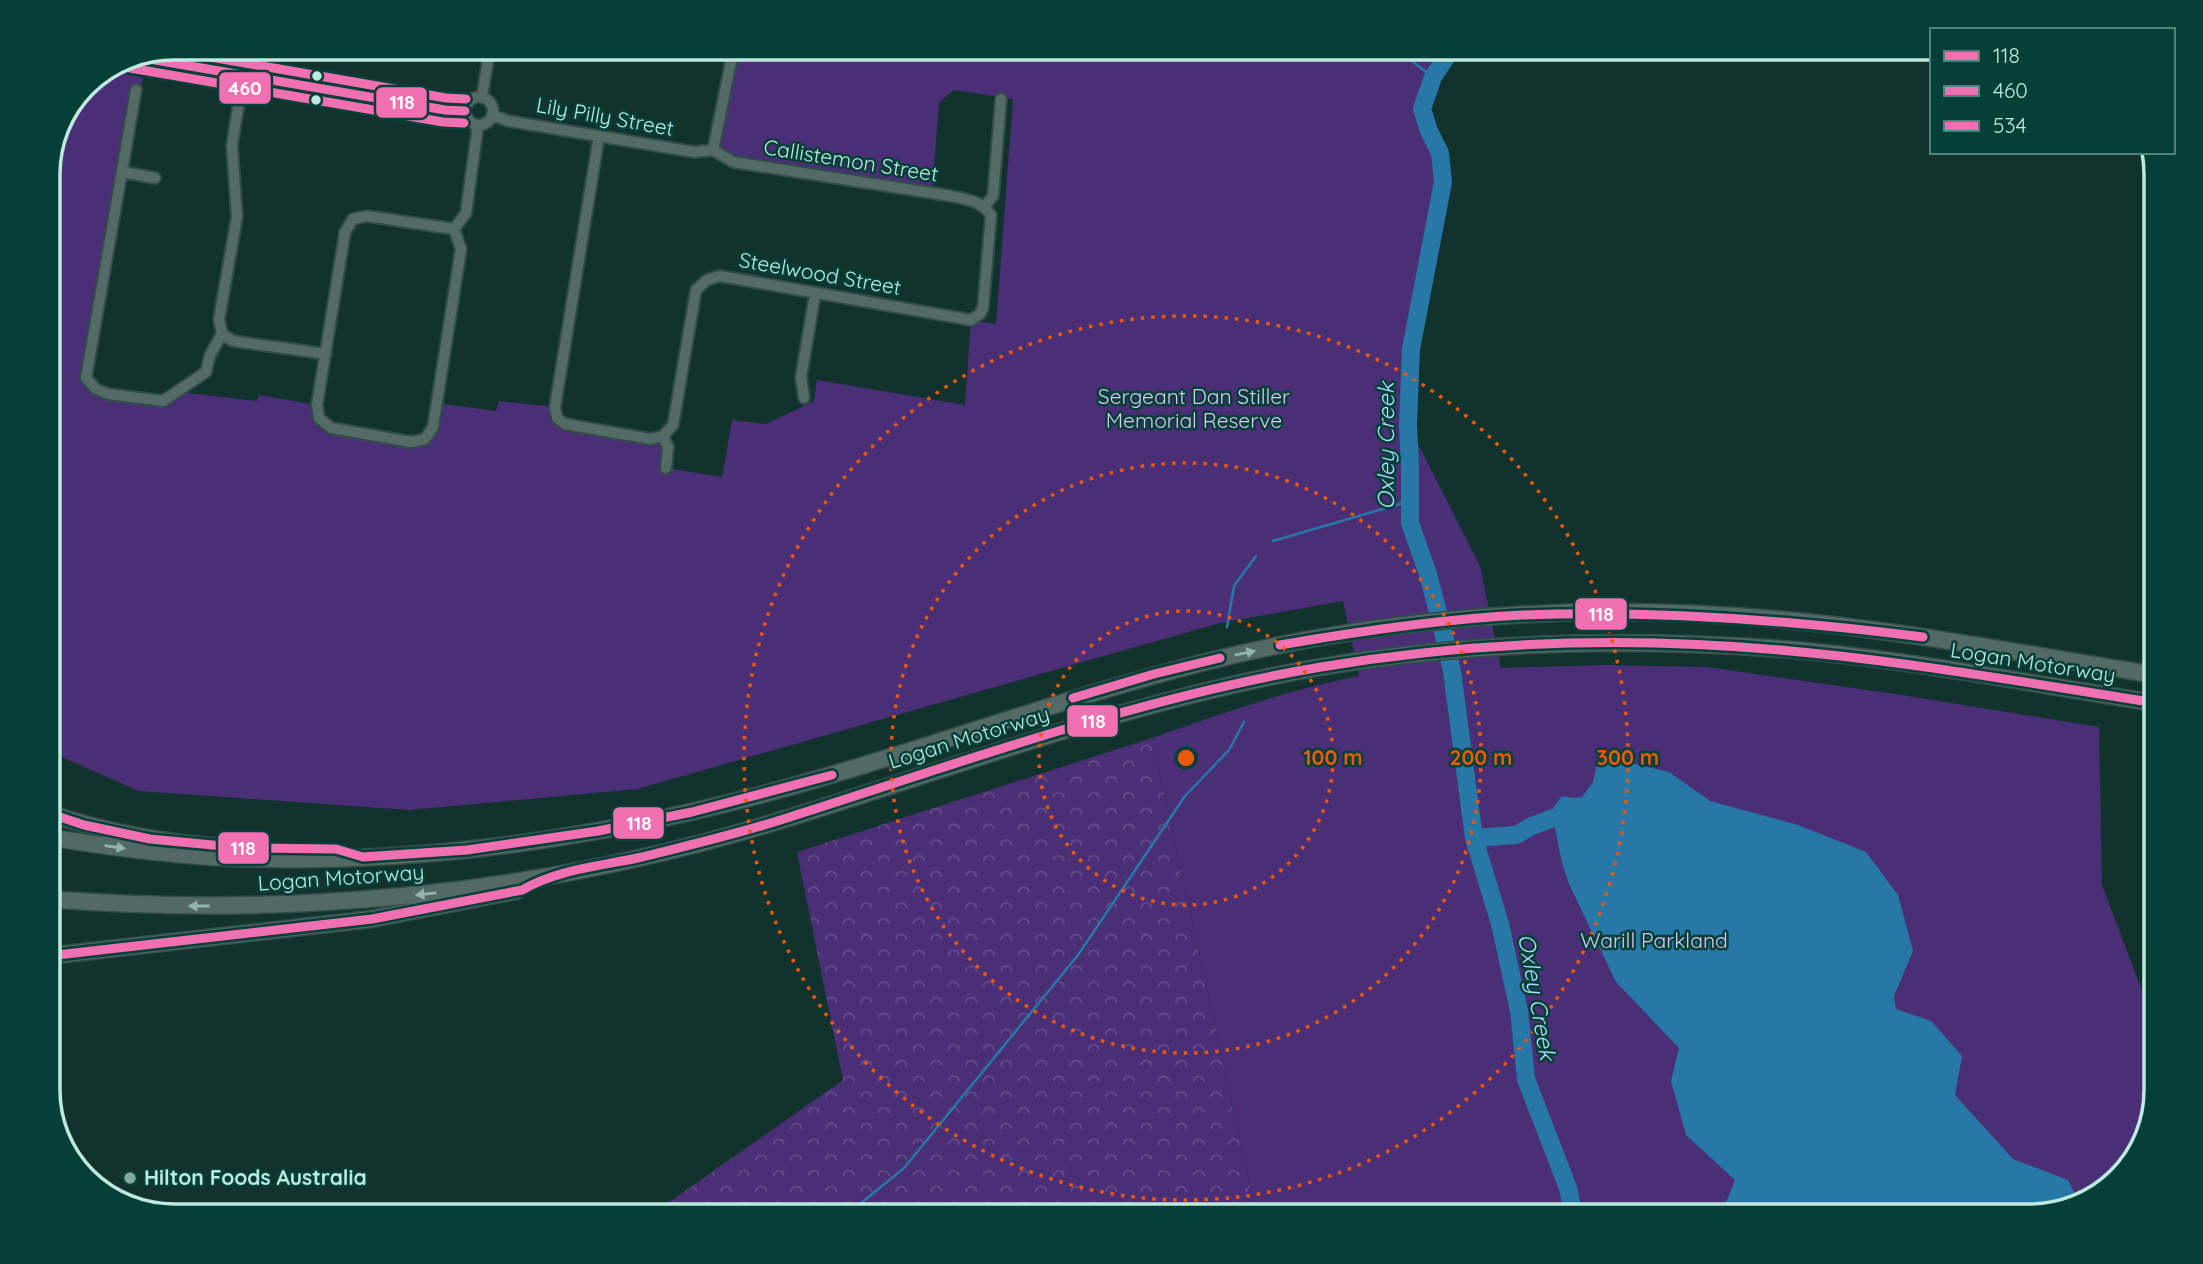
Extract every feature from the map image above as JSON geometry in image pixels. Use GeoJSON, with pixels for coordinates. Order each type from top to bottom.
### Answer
{"type":"FeatureCollection","features":[{"type":"Feature","properties":{"kind":"highway","name":"Logan Motorway"},"geometry":{"type":"LineString","coordinates":[[60,839],[136,850],[268,859],[363,857],[524,843],[637,824],[819,779],[1154,674],[1257,650],[1348,633],[1495,617],[1628,613],[1773,619],[1927,638],[2144,674]]}},
{"type":"Feature","properties":{"kind":"highway","name":"Logan Motorway"},"geometry":{"type":"LineString","coordinates":[[60,900],[121,904],[277,905],[427,894],[542,878],[642,857],[760,827],[1051,734],[1204,691],[1352,662],[1498,646],[1635,642],[1785,650],[1888,661],[2144,702]]}},
{"type":"Feature","properties":{"kind":"highway"},"geometry":{"type":"LineString","coordinates":[[60,817],[106,830],[169,841],[244,848],[336,849],[363,857]]}},
{"type":"Feature","properties":{"kind":"highway"},"geometry":{"type":"LineString","coordinates":[[60,954],[384,917],[522,890],[542,878]]}},
{"type":"Feature","properties":{"kind":"street"},"geometry":{"type":"LineString","coordinates":[[482,97],[488,60]]}},
{"type":"Feature","properties":{"kind":"street"},"geometry":{"type":"LineString","coordinates":[[713,150],[731,60]]}},
{"type":"Feature","properties":{"kind":"street"},"geometry":{"type":"LineString","coordinates":[[163,61],[445,110],[465,111]]}},
{"type":"Feature","properties":{"kind":"street"},"geometry":{"type":"LineString","coordinates":[[136,90],[86,378],[96,389],[108,394],[163,401],[206,372],[210,355],[222,334],[219,319],[237,217],[232,136],[243,76]]}},
{"type":"Feature","properties":{"kind":"street"},"geometry":{"type":"LineString","coordinates":[[482,97],[491,104],[492,116],[487,122],[478,125],[468,121],[465,111],[468,102],[482,97]]}},
{"type":"Feature","properties":{"kind":"street"},"geometry":{"type":"LineString","coordinates":[[985,206],[993,196],[1001,99]]}},
{"type":"Feature","properties":{"kind":"street","name":"Lily Pilly Street"},"geometry":{"type":"LineString","coordinates":[[492,116],[508,121],[694,152],[713,150]]}},
{"type":"Feature","properties":{"kind":"street"},"geometry":{"type":"LineString","coordinates":[[454,229],[466,213],[478,125]]}},
{"type":"Feature","properties":{"kind":"street"},"geometry":{"type":"LineString","coordinates":[[598,136],[555,407],[557,418],[565,424],[650,439],[663,436]]}},
{"type":"Feature","properties":{"kind":"street","name":"Callistemon Street"},"geometry":{"type":"LineString","coordinates":[[713,150],[733,162],[945,195],[985,206]]}},
{"type":"Feature","properties":{"kind":"street"},"geometry":{"type":"LineString","coordinates":[[122,172],[155,178]]}},
{"type":"Feature","properties":{"kind":"street","name":"Steelwood Street"},"geometry":{"type":"LineString","coordinates":[[666,468],[668,447],[663,436],[673,425],[696,290],[707,280],[720,276],[971,320],[980,314],[983,308],[991,215],[985,206]]}},
{"type":"Feature","properties":{"kind":"street"},"geometry":{"type":"LineString","coordinates":[[367,216],[454,229],[461,249],[433,428],[425,439],[411,443],[331,428],[319,418],[317,405],[345,232],[353,219],[367,216]]}},
{"type":"Feature","properties":{"kind":"street"},"geometry":{"type":"LineString","coordinates":[[804,398],[801,377],[815,294]]}},
{"type":"Feature","properties":{"kind":"street"},"geometry":{"type":"LineString","coordinates":[[222,334],[233,341],[326,355]]}},
{"type":"Feature","properties":{"kind":"green space"},"geometry":{"type":"Polygon","coordinates":[[[730,60],[1444,60],[1433,77],[1422,109],[1440,153],[1443,182],[1411,349],[1408,424],[1480,566],[1501,668],[1606,665],[1707,667],[2099,727],[2102,885],[2144,996],[2143,1105],[2135,1134],[2120,1160],[2099,1181],[2086,1189],[2059,1201],[2044,1204],[1254,1204],[1152,738],[1280,695],[1359,676],[1343,601],[1220,623],[637,789],[409,810],[139,791],[60,756],[60,167],[68,130],[93,93],[127,70],[144,72],[88,367],[96,389],[163,401],[179,392],[257,401],[259,395],[317,405],[331,428],[425,439],[436,403],[496,411],[499,401],[555,407],[557,418],[663,436],[666,468],[722,477],[732,420],[766,424],[814,401],[817,380],[965,405],[971,320],[996,324],[1013,99],[954,90],[939,102],[932,194],[733,162],[713,150],[730,60]]]}},
{"type":"Feature","properties":{"kind":"green space"},"geometry":{"type":"Polygon","coordinates":[[[1152,738],[1254,1204],[667,1204],[843,1080],[797,852],[1152,738]]]}},
{"type":"Feature","properties":{"kind":"water"},"geometry":{"type":"Polygon","coordinates":[[[1619,754],[1635,764],[1669,772],[1710,801],[1798,825],[1866,852],[1898,895],[1913,951],[1894,996],[1896,1009],[1931,1021],[1962,1056],[1955,1095],[2013,1159],[2068,1180],[2075,1195],[2044,1204],[1725,1204],[1735,1180],[1686,1135],[1671,1081],[1679,1048],[1616,982],[1569,884],[1562,863],[1553,808],[1562,796],[1582,797],[1593,782],[1598,759],[1619,754]]]}},
{"type":"Feature","properties":{"kind":"waterway"},"geometry":{"type":"LineString","coordinates":[[1410,60],[1433,77]]}},
{"type":"Feature","properties":{"kind":"waterway","name":"Oxley Creek"},"geometry":{"type":"LineString","coordinates":[[1444,60],[1433,77],[1422,109],[1440,153],[1443,182],[1411,349],[1408,424],[1410,523],[1428,574],[1452,671],[1474,838],[1500,924],[1519,1011],[1526,1079],[1568,1188],[1571,1204]]}},
{"type":"Feature","properties":{"kind":"waterway"},"geometry":{"type":"LineString","coordinates":[[1273,541],[1410,501]]}},
{"type":"Feature","properties":{"kind":"waterway"},"geometry":{"type":"LineString","coordinates":[[1227,627],[1234,586],[1256,556]]}},
{"type":"Feature","properties":{"kind":"waterway"},"geometry":{"type":"LineString","coordinates":[[860,1204],[904,1168],[1078,955],[1185,796],[1229,750],[1244,722]]}},
{"type":"Feature","properties":{"kind":"waterway"},"geometry":{"type":"LineString","coordinates":[[1474,838],[1516,835],[1553,818]]}},
{"type":"Feature","properties":{"kind":"transit line","name":"534"},"geometry":{"type":"LineString","coordinates":[[227,60],[446,98],[466,99]]}},
{"type":"Feature","properties":{"kind":"transit line","name":"118"},"geometry":{"type":"LineString","coordinates":[[162,61],[445,110],[465,111]]}},
{"type":"Feature","properties":{"kind":"transit line","name":"460"},"geometry":{"type":"LineString","coordinates":[[130,68],[443,122],[464,123]]}},
{"type":"Feature","properties":{"kind":"transit line","name":"118"},"geometry":{"type":"LineString","coordinates":[[1280,645],[1430,623],[1522,615],[1572,614],[1723,618],[1923,637]]}},
{"type":"Feature","properties":{"kind":"transit line","name":"118"},"geometry":{"type":"LineString","coordinates":[[60,955],[372,919],[522,890],[550,877],[758,827],[1056,732],[1188,695],[1321,667],[1379,658],[1437,651],[1555,644],[1731,646],[1882,661],[2144,701]]}},
{"type":"Feature","properties":{"kind":"transit line","name":"118"},"geometry":{"type":"LineString","coordinates":[[1073,698],[1220,658]]}},
{"type":"Feature","properties":{"kind":"transit line","name":"118"},"geometry":{"type":"LineString","coordinates":[[60,817],[150,839],[244,848],[336,849],[363,857],[467,850],[598,831],[692,812],[832,775]]}},
{"type":"Feature","properties":{"kind":"place","name":"Hilton Foods Australia"},"geometry":{"type":"Point","coordinates":[130,1178]}},
{"type":"Feature","properties":{"kind":"park label","name":"Sergeant Dan Stiller Memorial Reserve"},"geometry":{"type":"Point","coordinates":[1194,409]}},
{"type":"Feature","properties":{"kind":"park label","name":"Warill Parkland"},"geometry":{"type":"Point","coordinates":[1654,941]}}]}
